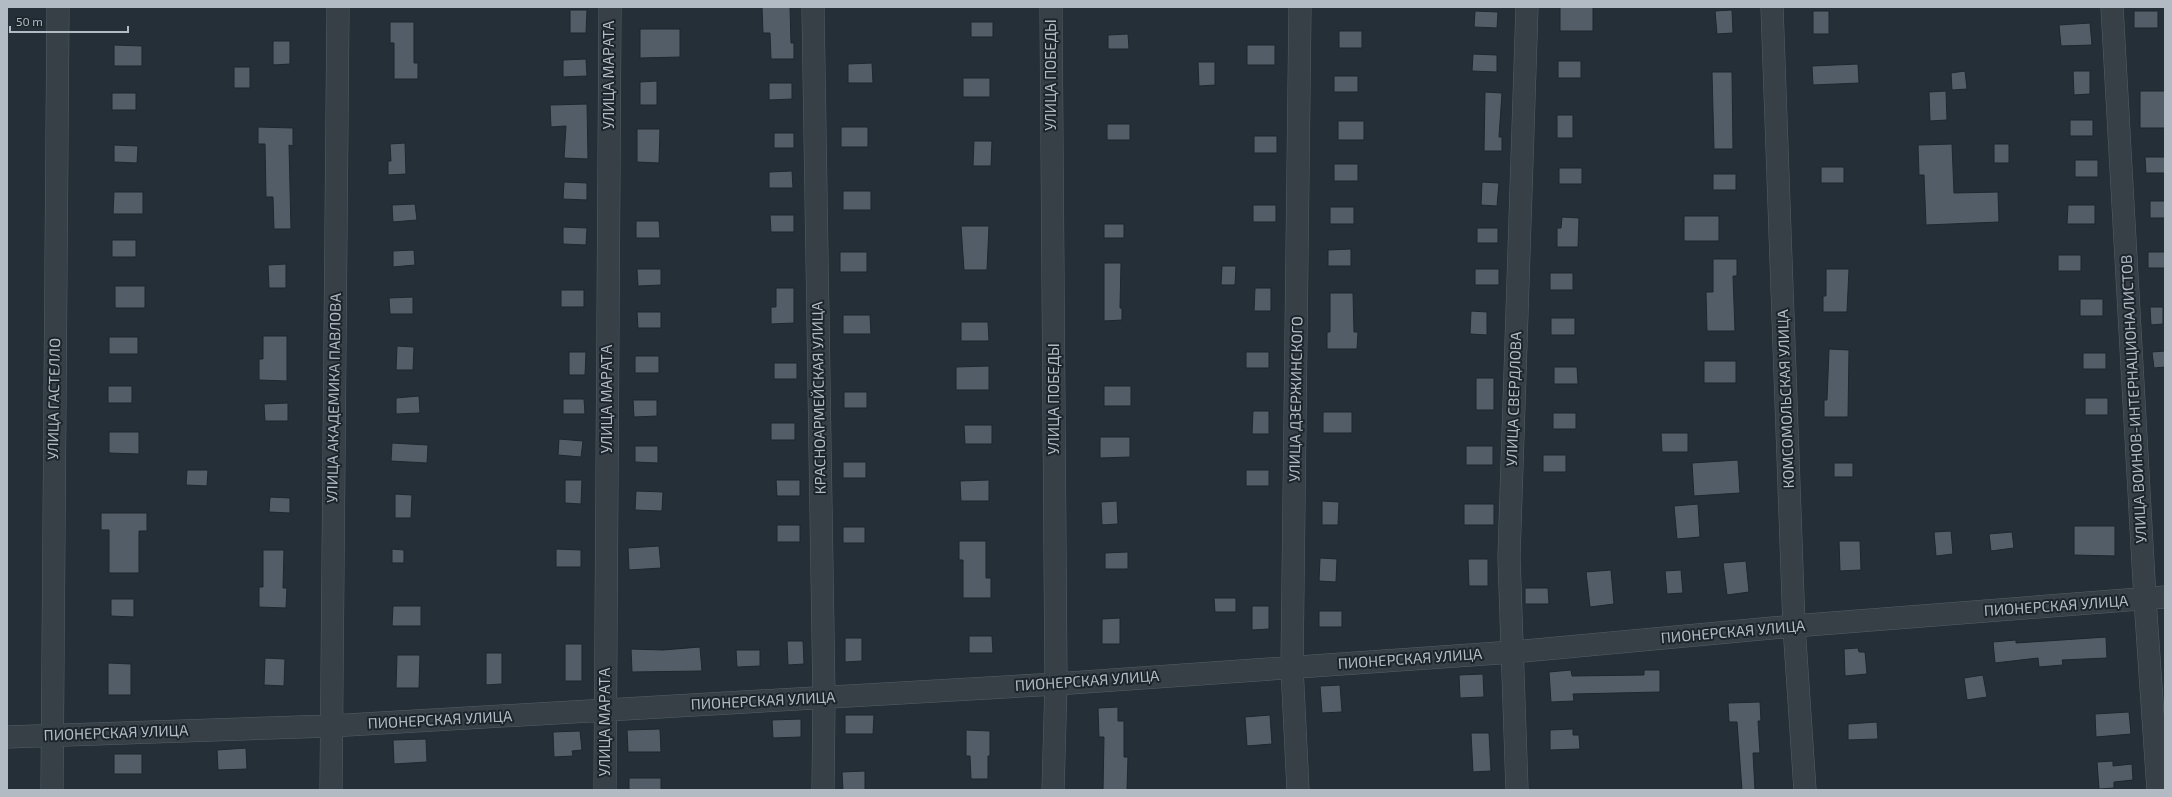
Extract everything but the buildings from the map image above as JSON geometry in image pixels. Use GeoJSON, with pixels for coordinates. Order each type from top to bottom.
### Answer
{"type":"FeatureCollection","features":[{"type":"Feature","properties":{"kind":"street","name":"УЛИЦА ГАСТЕЛЛО"},"geometry":{"type":"LineString","coordinates":[[52,790],[51,735],[58,7]]}},
{"type":"Feature","properties":{"kind":"street","name":"УЛИЦА АКАДЕМИКА ПАВЛОВА"},"geometry":{"type":"LineString","coordinates":[[331,790],[330,726],[338,7]]}},
{"type":"Feature","properties":{"kind":"street","name":"УЛИЦА МАРАТА"},"geometry":{"type":"LineString","coordinates":[[605,790],[610,7]]}},
{"type":"Feature","properties":{"kind":"street","name":"КРАСНОАРМЕЙСКАЯ УЛИЦА"},"geometry":{"type":"LineString","coordinates":[[813,7],[824,697],[823,790]]}},
{"type":"Feature","properties":{"kind":"street","name":"УЛИЦА ПОБЕДЫ"},"geometry":{"type":"LineString","coordinates":[[1050,7],[1056,684],[1053,790]]}},
{"type":"Feature","properties":{"kind":"street","name":"УЛИЦА ДЗЕРЖИНСКОГО"},"geometry":{"type":"LineString","coordinates":[[1298,790],[1292,667],[1300,7]]}},
{"type":"Feature","properties":{"kind":"street","name":"УЛИЦА СВЕРДЛОВА"},"geometry":{"type":"LineString","coordinates":[[1517,790],[1509,557],[1527,7]]}},
{"type":"Feature","properties":{"kind":"street","name":"КОМСОМОЛЬСКАЯ УЛИЦА"},"geometry":{"type":"LineString","coordinates":[[1772,7],[1794,626],[1805,790]]}},
{"type":"Feature","properties":{"kind":"street","name":"УЛИЦА ВОИНОВ-ИНТЕРНАЦИОНАЛИСТОВ"},"geometry":{"type":"LineString","coordinates":[[2112,7],[2155,598],[2158,790]]}},
{"type":"Feature","properties":{"kind":"street","name":"ПИОНЕРСКАЯ УЛИЦА"},"geometry":{"type":"LineString","coordinates":[[7,737],[330,726],[1056,684],[1513,652],[1794,626],[2155,598]]}}]}
